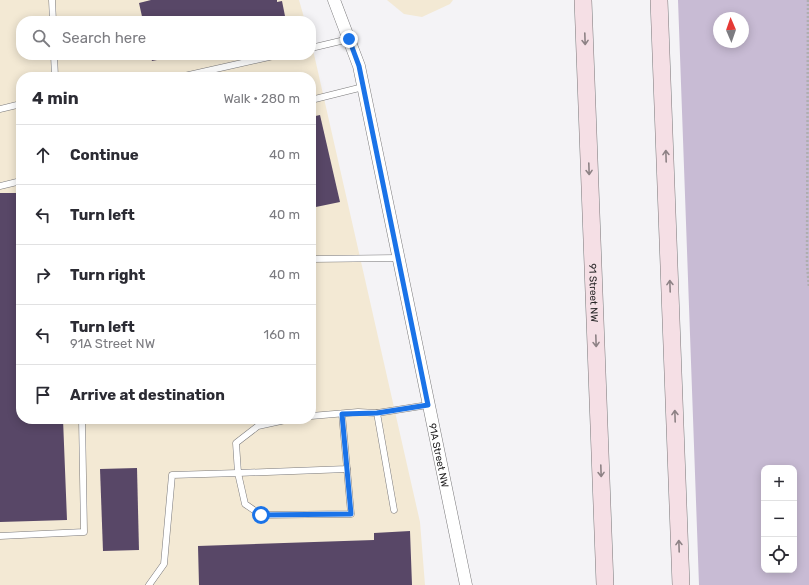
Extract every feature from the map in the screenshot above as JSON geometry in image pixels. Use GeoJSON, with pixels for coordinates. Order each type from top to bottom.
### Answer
{"type":"FeatureCollection","features":[{"type":"Feature","properties":{"kind":"main road","name":"91 Street NW"},"geometry":{"type":"LineString","coordinates":[[583,0],[605,585]]}},
{"type":"Feature","properties":{"kind":"main road"},"geometry":{"type":"LineString","coordinates":[[660,0],[681,585]]}},
{"type":"Feature","properties":{"kind":"street","name":"91A Street NW"},"geometry":{"type":"LineString","coordinates":[[334,0],[359,66],[466,585]]}},
{"type":"Feature","properties":{"kind":"lane"},"geometry":{"type":"LineString","coordinates":[[52,0],[53,16]]}},
{"type":"Feature","properties":{"kind":"lane"},"geometry":{"type":"LineString","coordinates":[[316,47],[349,39]]}},
{"type":"Feature","properties":{"kind":"lane"},"geometry":{"type":"LineString","coordinates":[[54,60],[55,72]]}},
{"type":"Feature","properties":{"kind":"lane"},"geometry":{"type":"LineString","coordinates":[[202,72],[256,60]]}},
{"type":"Feature","properties":{"kind":"lane"},"geometry":{"type":"LineString","coordinates":[[316,99],[363,87]]}},
{"type":"Feature","properties":{"kind":"lane"},"geometry":{"type":"LineString","coordinates":[[0,109],[16,105]]}},
{"type":"Feature","properties":{"kind":"lane"},"geometry":{"type":"LineString","coordinates":[[0,186],[16,182]]}},
{"type":"Feature","properties":{"kind":"lane"},"geometry":{"type":"LineString","coordinates":[[316,259],[398,258]]}},
{"type":"Feature","properties":{"kind":"lane"},"geometry":{"type":"LineString","coordinates":[[316,416],[377,413],[428,405]]}},
{"type":"Feature","properties":{"kind":"lane"},"geometry":{"type":"LineString","coordinates":[[377,413],[394,510]]}},
{"type":"Feature","properties":{"kind":"lane"},"geometry":{"type":"LineString","coordinates":[[267,424],[258,426],[236,443],[238,473],[245,504],[261,515],[351,514],[342,414]]}},
{"type":"Feature","properties":{"kind":"lane"},"geometry":{"type":"LineString","coordinates":[[0,536],[84,532],[82,424]]}},
{"type":"Feature","properties":{"kind":"lane"},"geometry":{"type":"LineString","coordinates":[[149,585],[164,564],[172,475],[347,468]]}},
{"type":"Feature","properties":{"kind":"path"},"geometry":{"type":"LineString","coordinates":[[808,0],[807,264],[809,288]]}},
{"type":"Feature","properties":{"kind":"shaded area"},"geometry":{"type":"Polygon","coordinates":[[[0,0],[299,0],[304,16],[16,16],[16,60],[315,60],[420,522],[425,585],[0,585],[0,0]]]}},
{"type":"Feature","properties":{"kind":"shaded area"},"geometry":{"type":"Polygon","coordinates":[[[387,0],[453,0],[450,4],[422,17],[404,14],[387,0]]]}},
{"type":"Feature","properties":{"kind":"shaded area"},"geometry":{"type":"Polygon","coordinates":[[[678,0],[809,0],[809,585],[699,585],[678,0]]]}},
{"type":"Feature","properties":{"kind":"building"},"geometry":{"type":"Polygon","coordinates":[[[151,0],[277,0],[277,2],[282,1],[285,16],[142,16],[139,3],[151,0]]]}},
{"type":"Feature","properties":{"kind":"building"},"geometry":{"type":"Polygon","coordinates":[[[320,115],[340,202],[316,207],[316,116],[320,115]]]}},
{"type":"Feature","properties":{"kind":"building"},"geometry":{"type":"Polygon","coordinates":[[[0,193],[16,193],[16,424],[63,424],[67,520],[0,522],[0,193]]]}},
{"type":"Feature","properties":{"kind":"building"},"geometry":{"type":"Polygon","coordinates":[[[137,468],[139,550],[103,551],[100,469],[137,468]]]}},
{"type":"Feature","properties":{"kind":"building"},"geometry":{"type":"Polygon","coordinates":[[[410,531],[412,585],[199,585],[198,546],[374,540],[374,533],[410,531]]]}},
{"type":"Feature","properties":{"kind":"route"},"geometry":{"type":"LineString","coordinates":[[261,515],[351,514],[342,414],[358,412],[377,413],[428,405],[359,66],[349,39]]}}]}
